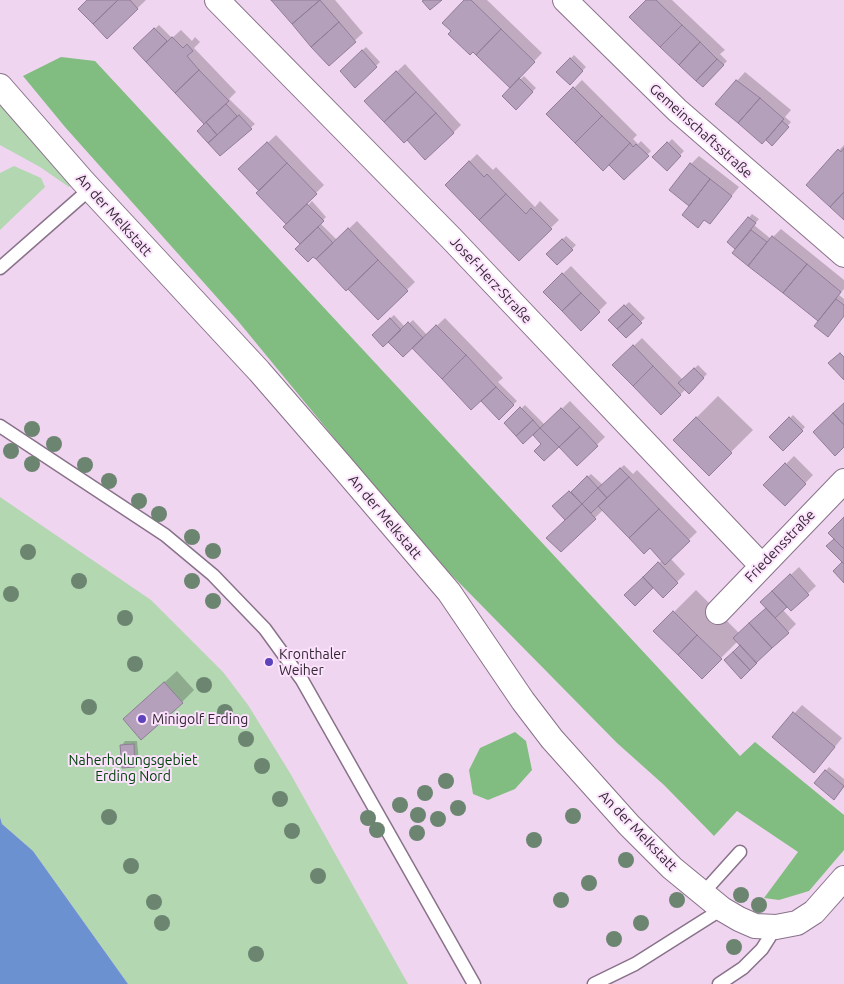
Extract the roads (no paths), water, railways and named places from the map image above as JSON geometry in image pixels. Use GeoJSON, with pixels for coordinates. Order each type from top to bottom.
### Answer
{"type":"FeatureCollection","features":[{"type":"Feature","properties":{"kind":"street","name":"Josef-Herz-Straße"},"geometry":{"type":"LineString","coordinates":[[217,0],[452,238],[761,565]]}},
{"type":"Feature","properties":{"kind":"street","name":"Gemeinschaftsstraße"},"geometry":{"type":"LineString","coordinates":[[564,0],[676,110],[844,255]]}},
{"type":"Feature","properties":{"kind":"street","name":"An der Melkstatt"},"geometry":{"type":"LineString","coordinates":[[0,86],[90,189],[259,371],[449,592],[523,701],[552,739],[629,824],[672,868],[722,909],[755,926],[776,928]]}},
{"type":"Feature","properties":{"kind":"street","name":"Friedensstraße"},"geometry":{"type":"LineString","coordinates":[[718,612],[761,565],[844,481]]}},
{"type":"Feature","properties":{"kind":"street"},"geometry":{"type":"LineString","coordinates":[[776,928],[797,923],[814,912],[844,878]]}},
{"type":"Feature","properties":{"kind":"lane"},"geometry":{"type":"LineString","coordinates":[[0,268],[90,189]]}},
{"type":"Feature","properties":{"kind":"lane"},"geometry":{"type":"LineString","coordinates":[[0,426],[165,535],[213,575],[265,629],[311,695],[474,984]]}},
{"type":"Feature","properties":{"kind":"lane"},"geometry":{"type":"LineString","coordinates":[[703,893],[740,852]]}},
{"type":"Feature","properties":{"kind":"lane"},"geometry":{"type":"LineString","coordinates":[[594,984],[635,964],[722,909]]}},
{"type":"Feature","properties":{"kind":"lane"},"geometry":{"type":"LineString","coordinates":[[719,984],[743,968],[762,949],[776,928]]}},
{"type":"Feature","properties":{"kind":"water"},"geometry":{"type":"Polygon","coordinates":[[[0,817],[2,824],[33,851],[128,984],[0,984],[0,817]]]}},
{"type":"Feature","properties":{"kind":"place","name":"Kronthaler Weiher"},"geometry":{"type":"Point","coordinates":[269,662]}},
{"type":"Feature","properties":{"kind":"place","name":"Minigolf Erding"},"geometry":{"type":"Point","coordinates":[142,719]}},
{"type":"Feature","properties":{"kind":"park label","name":"Naherholungsgebiet Erding Nord"},"geometry":{"type":"Point","coordinates":[133,768]}}]}
